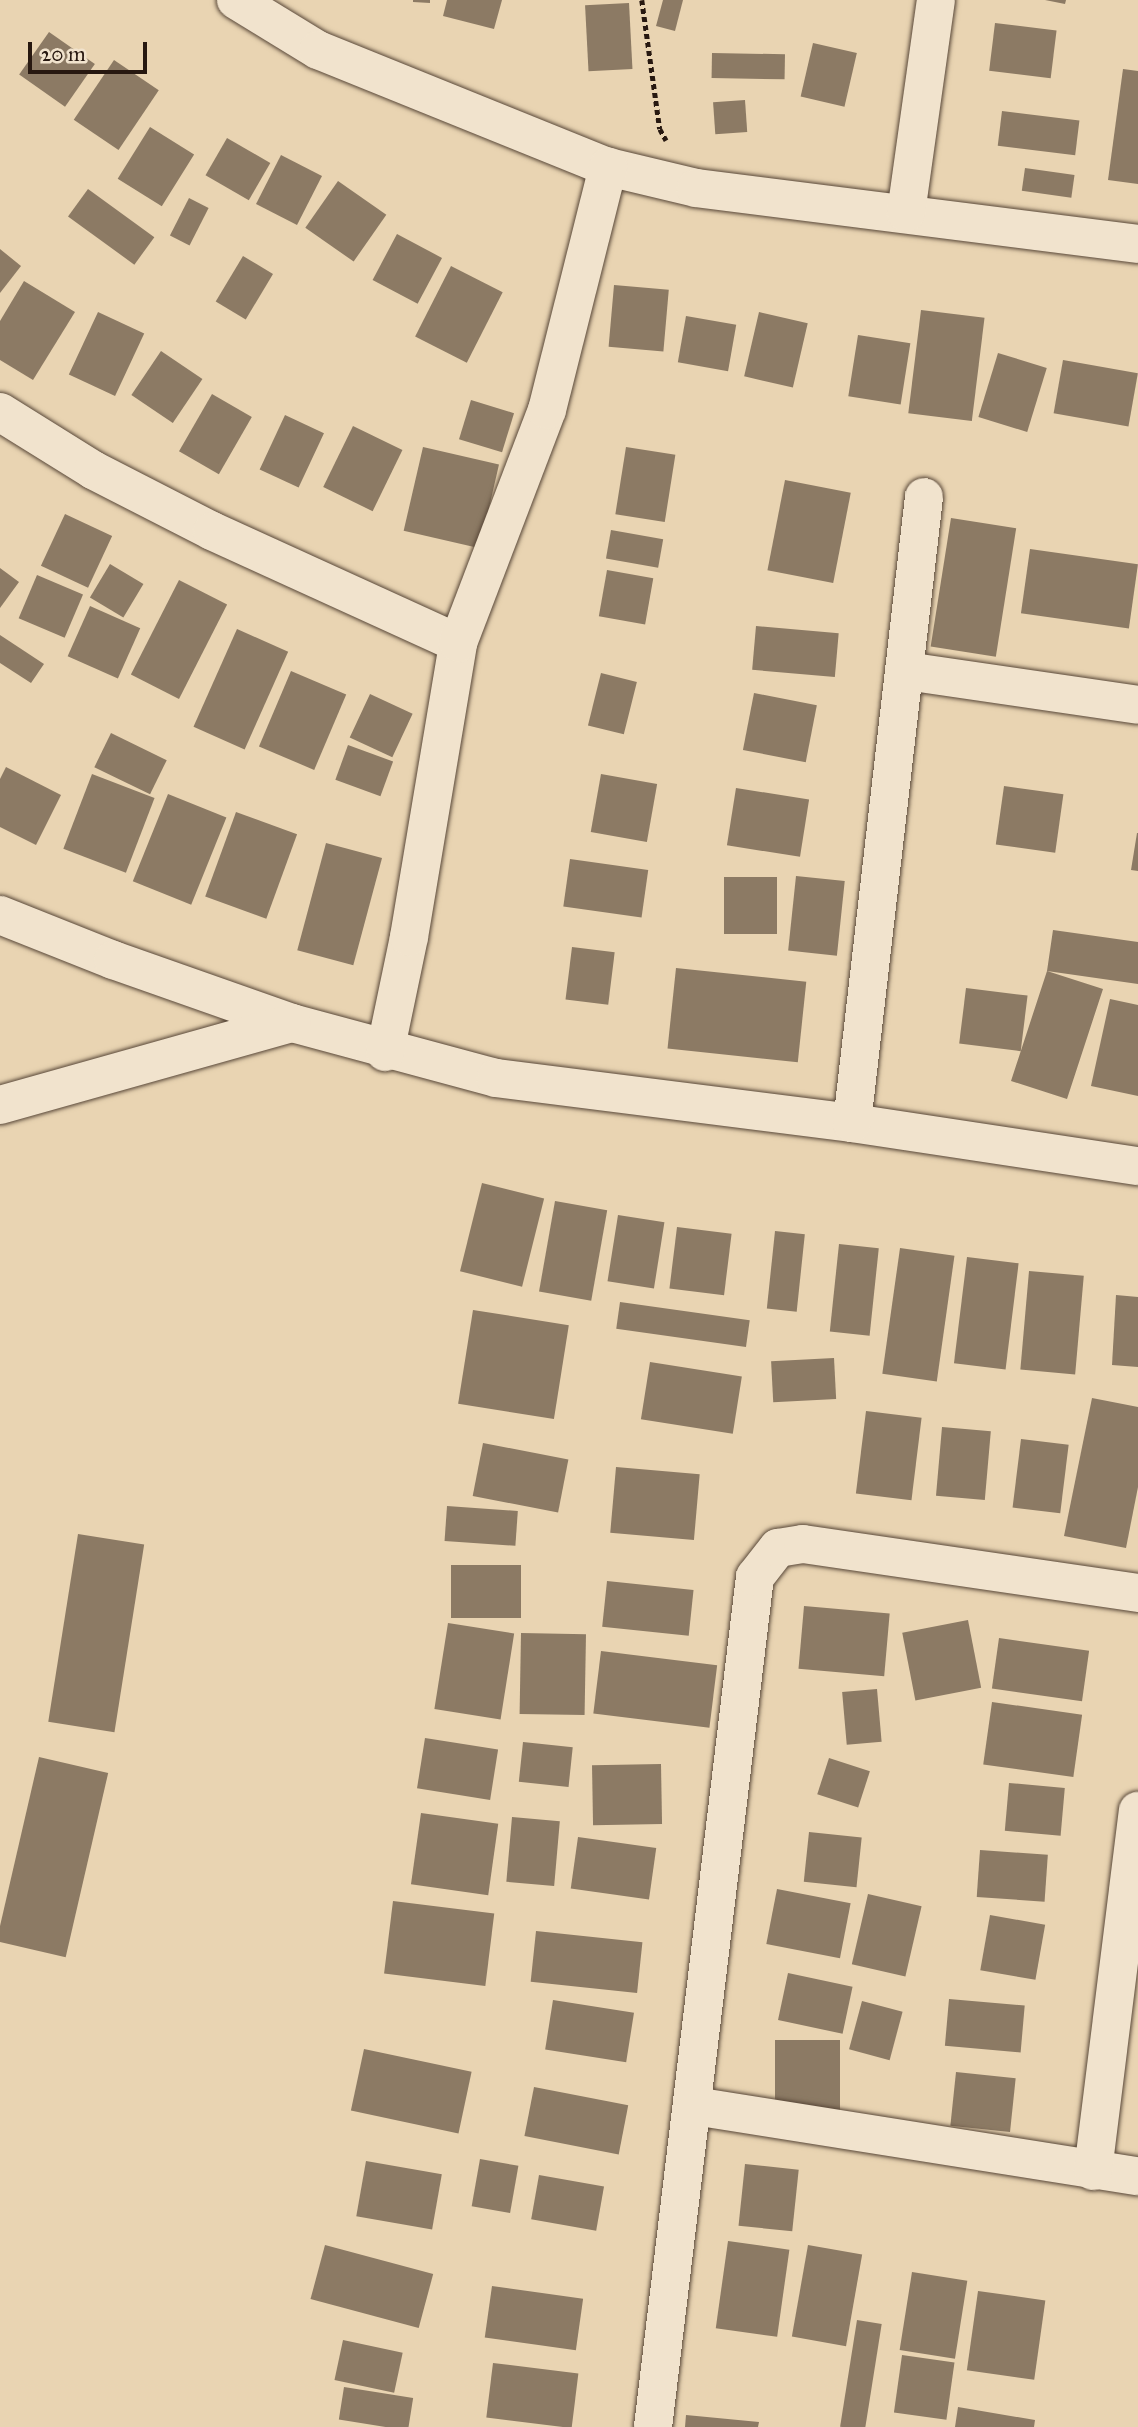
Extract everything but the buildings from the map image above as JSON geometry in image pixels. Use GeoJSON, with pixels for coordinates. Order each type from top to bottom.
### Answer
{"type":"FeatureCollection","features":[{"type":"Feature","properties":{"kind":"street"},"geometry":{"type":"LineString","coordinates":[[236,0],[318,50],[608,167],[696,188],[1138,244]]}},
{"type":"Feature","properties":{"kind":"street"},"geometry":{"type":"LineString","coordinates":[[906,214],[936,0]]}},
{"type":"Feature","properties":{"kind":"street"},"geometry":{"type":"LineString","coordinates":[[385,1052],[409,937],[458,643],[547,410],[608,167]]}},
{"type":"Feature","properties":{"kind":"street"},"geometry":{"type":"LineString","coordinates":[[0,412],[93,470],[212,531],[458,643]]}},
{"type":"Feature","properties":{"kind":"street"},"geometry":{"type":"LineString","coordinates":[[852,1123],[924,497]]}},
{"type":"Feature","properties":{"kind":"street"},"geometry":{"type":"LineString","coordinates":[[906,671],[1138,705]]}},
{"type":"Feature","properties":{"kind":"street"},"geometry":{"type":"LineString","coordinates":[[0,915],[113,960],[292,1023],[385,1052],[496,1079],[852,1123],[1138,1166]]}},
{"type":"Feature","properties":{"kind":"street"},"geometry":{"type":"LineString","coordinates":[[0,1105],[292,1023]]}},
{"type":"Feature","properties":{"kind":"street"},"geometry":{"type":"LineString","coordinates":[[653,2427],[694,2106],[755,1577],[778,1548],[803,1544],[1138,1593]]}},
{"type":"Feature","properties":{"kind":"street"},"geometry":{"type":"LineString","coordinates":[[1093,2171],[1138,1811]]}},
{"type":"Feature","properties":{"kind":"street"},"geometry":{"type":"LineString","coordinates":[[694,2106],[1138,2176]]}},
{"type":"Feature","properties":{"kind":"path"},"geometry":{"type":"LineString","coordinates":[[642,0],[660,129],[696,188]]}}]}
